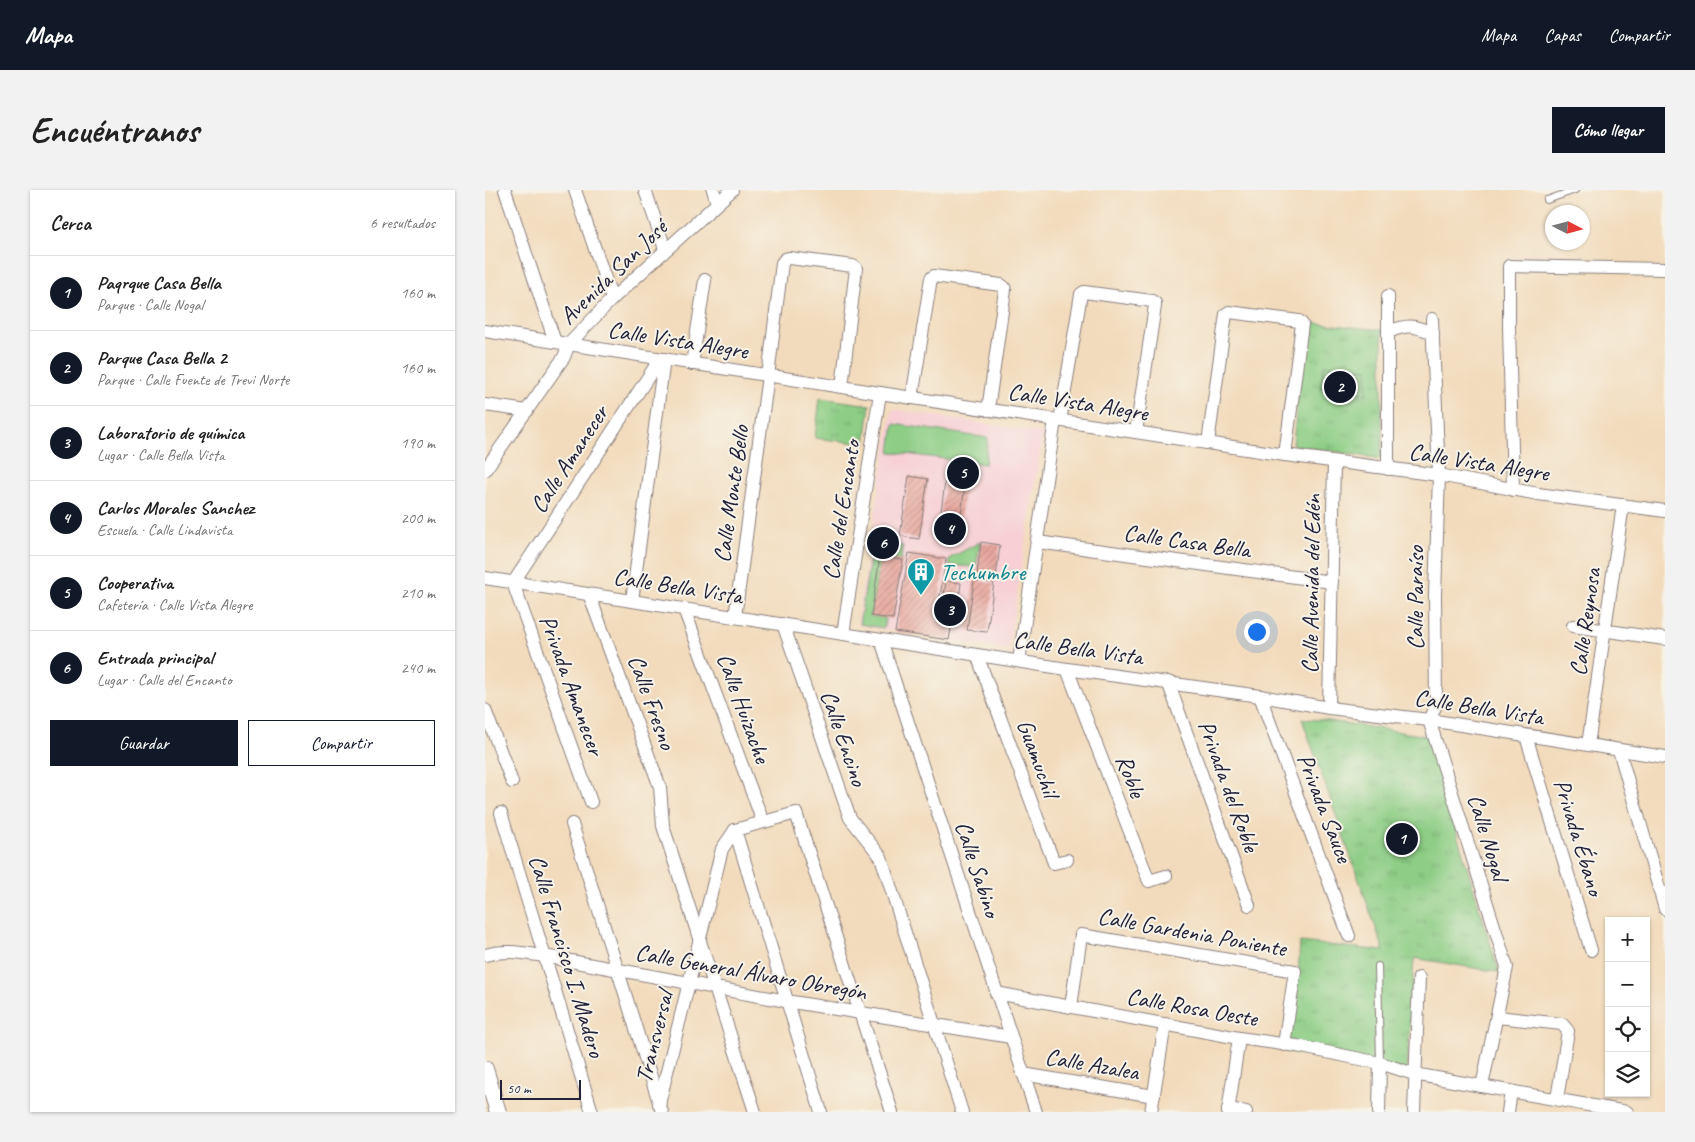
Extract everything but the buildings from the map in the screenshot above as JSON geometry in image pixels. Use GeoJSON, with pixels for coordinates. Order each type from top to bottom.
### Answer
{"type":"FeatureCollection","features":[{"type":"Feature","properties":{"kind":"street"},"geometry":{"type":"LineString","coordinates":[[505,190],[555,342]]}},
{"type":"Feature","properties":{"kind":"street"},"geometry":{"type":"LineString","coordinates":[[575,190],[612,299]]}},
{"type":"Feature","properties":{"kind":"street"},"geometry":{"type":"LineString","coordinates":[[645,190],[665,249]]}},
{"type":"Feature","properties":{"kind":"street"},"geometry":{"type":"LineString","coordinates":[[713,190],[717,203]]}},
{"type":"Feature","properties":{"kind":"street","name":"Avenida San José"},"geometry":{"type":"LineString","coordinates":[[485,470],[564,357],[569,344],[612,299],[732,190]]}},
{"type":"Feature","properties":{"kind":"street","name":"Calle Monte Bello"},"geometry":{"type":"LineString","coordinates":[[735,617],[782,263],[785,259],[853,266],[856,268],[842,388]]}},
{"type":"Feature","properties":{"kind":"street"},"geometry":{"type":"LineString","coordinates":[[1513,490],[1509,266],[1665,269]]}},
{"type":"Feature","properties":{"kind":"street"},"geometry":{"type":"LineString","coordinates":[[912,398],[931,278],[934,276],[1004,287],[988,410]]}},
{"type":"Feature","properties":{"kind":"street"},"geometry":{"type":"LineString","coordinates":[[692,364],[705,280]]}},
{"type":"Feature","properties":{"kind":"street"},"geometry":{"type":"LineString","coordinates":[[1019,661],[1058,420],[1081,294],[1084,292],[1152,301],[1155,303],[1136,432]]}},
{"type":"Feature","properties":{"kind":"street"},"geometry":{"type":"LineString","coordinates":[[1388,296],[1388,469]]}},
{"type":"Feature","properties":{"kind":"street"},"geometry":{"type":"LineString","coordinates":[[1208,443],[1226,314],[1229,312],[1301,322],[1285,454]]}},
{"type":"Feature","properties":{"kind":"street","name":"Calle Paraíso"},"geometry":{"type":"LineString","coordinates":[[1429,720],[1436,705],[1435,596],[1439,475],[1432,319]]}},
{"type":"Feature","properties":{"kind":"street"},"geometry":{"type":"LineString","coordinates":[[1388,332],[1409,325],[1417,326],[1433,333]]}},
{"type":"Feature","properties":{"kind":"street","name":"Calle Vista Alegre"},"geometry":{"type":"LineString","coordinates":[[485,331],[842,388],[1334,462],[1439,475],[1513,490],[1665,511]]}},
{"type":"Feature","properties":{"kind":"street"},"geometry":{"type":"LineString","coordinates":[[632,601],[662,359]]}},
{"type":"Feature","properties":{"kind":"street","name":"Calle Amanecer"},"geometry":{"type":"LineString","coordinates":[[513,582],[662,359]]}},
{"type":"Feature","properties":{"kind":"street","name":"Calle del Encanto"},"geometry":{"type":"LineString","coordinates":[[843,634],[880,393]]}},
{"type":"Feature","properties":{"kind":"street"},"geometry":{"type":"LineString","coordinates":[[485,404],[527,411]]}},
{"type":"Feature","properties":{"kind":"street","name":"Calle Avenida del Edén"},"geometry":{"type":"LineString","coordinates":[[1329,708],[1334,462]]}},
{"type":"Feature","properties":{"kind":"street","name":"Calle Reynosa"},"geometry":{"type":"LineString","coordinates":[[1588,745],[1623,505]]}},
{"type":"Feature","properties":{"kind":"street","name":"Calle Casa Bella"},"geometry":{"type":"LineString","coordinates":[[1037,542],[1332,582]]}},
{"type":"Feature","properties":{"kind":"street","name":"Calle Bella Vista"},"geometry":{"type":"LineString","coordinates":[[485,578],[1019,661],[1168,682],[1329,708],[1429,720],[1665,757]]}},
{"type":"Feature","properties":{"kind":"street","name":"Privada Amanecer"},"geometry":{"type":"LineString","coordinates":[[513,582],[591,802]]}},
{"type":"Feature","properties":{"kind":"street","name":"Calle Fresno"},"geometry":{"type":"LineString","coordinates":[[589,594],[660,787],[663,826],[755,1112]]}},
{"type":"Feature","properties":{"kind":"street","name":"Calle Huizache"},"geometry":{"type":"LineString","coordinates":[[684,609],[763,822]]}},
{"type":"Feature","properties":{"kind":"street","name":"Calle Encino"},"geometry":{"type":"LineString","coordinates":[[783,624],[849,818],[881,857],[934,1024]]}},
{"type":"Feature","properties":{"kind":"street"},"geometry":{"type":"LineString","coordinates":[[1573,626],[1665,640]]}},
{"type":"Feature","properties":{"kind":"street","name":"Calle Sabino"},"geometry":{"type":"LineString","coordinates":[[881,640],[1035,1112]]}},
{"type":"Feature","properties":{"kind":"street","name":"Guamuchil"},"geometry":{"type":"LineString","coordinates":[[977,654],[1054,863],[1067,860]]}},
{"type":"Feature","properties":{"kind":"street","name":"Roble"},"geometry":{"type":"LineString","coordinates":[[1067,668],[1149,882],[1166,876]]}},
{"type":"Feature","properties":{"kind":"street","name":"Privada del Roble"},"geometry":{"type":"LineString","coordinates":[[1168,682],[1249,905]]}},
{"type":"Feature","properties":{"kind":"street","name":"Privada Sauce"},"geometry":{"type":"LineString","coordinates":[[1260,696],[1349,936]]}},
{"type":"Feature","properties":{"kind":"street"},"geometry":{"type":"LineString","coordinates":[[485,710],[512,782]]}},
{"type":"Feature","properties":{"kind":"street","name":"Calle Nogal"},"geometry":{"type":"LineString","coordinates":[[1429,720],[1507,966],[1497,1017]]}},
{"type":"Feature","properties":{"kind":"street","name":"Privada Ébano"},"geometry":{"type":"LineString","coordinates":[[1526,736],[1591,950]]}},
{"type":"Feature","properties":{"kind":"street"},"geometry":{"type":"LineString","coordinates":[[1619,750],[1665,909]]}},
{"type":"Feature","properties":{"kind":"street","name":"Calle Francisco I. Madero"},"geometry":{"type":"LineString","coordinates":[[501,813],[594,1112]]}},
{"type":"Feature","properties":{"kind":"street"},"geometry":{"type":"LineString","coordinates":[[821,1112],[735,830],[796,813],[892,1112]]}},
{"type":"Feature","properties":{"kind":"street"},"geometry":{"type":"LineString","coordinates":[[572,824],[659,1109]]}},
{"type":"Feature","properties":{"kind":"street","name":"Transversal"},"geometry":{"type":"LineString","coordinates":[[659,1109],[722,849],[735,830]]}},
{"type":"Feature","properties":{"kind":"street","name":"Calle Gardenia Poniente"},"geometry":{"type":"LineString","coordinates":[[1071,1007],[1081,935],[1295,971],[1284,1045]]}},
{"type":"Feature","properties":{"kind":"street","name":"Calle General Álvaro Obregón"},"geometry":{"type":"LineString","coordinates":[[485,955],[508,950],[787,1002],[1011,1037]]}},
{"type":"Feature","properties":{"kind":"street"},"geometry":{"type":"LineString","coordinates":[[1413,1112],[1419,978]]}},
{"type":"Feature","properties":{"kind":"street","name":"Calle Rosa Oeste"},"geometry":{"type":"LineString","coordinates":[[996,993],[1284,1045],[1380,1064],[1414,1074]]}},
{"type":"Feature","properties":{"kind":"street"},"geometry":{"type":"LineString","coordinates":[[1483,1086],[1497,1017],[1562,1024],[1568,1031],[1557,1100]]}},
{"type":"Feature","properties":{"kind":"street"},"geometry":{"type":"LineString","coordinates":[[934,1024],[962,1112]]}},
{"type":"Feature","properties":{"kind":"street"},"geometry":{"type":"LineString","coordinates":[[1151,1112],[1165,1024]]}},
{"type":"Feature","properties":{"kind":"street"},"geometry":{"type":"LineString","coordinates":[[1239,1038],[1228,1111],[1246,1112]]}},
{"type":"Feature","properties":{"kind":"street"},"geometry":{"type":"LineString","coordinates":[[1379,1112],[1380,1064]]}},
{"type":"Feature","properties":{"kind":"street"},"geometry":{"type":"LineString","coordinates":[[485,1069],[498,1112]]}},
{"type":"Feature","properties":{"kind":"street","name":"Calle Azalea"},"geometry":{"type":"LineString","coordinates":[[1023,1074],[1154,1096]]}},
{"type":"Feature","properties":{"kind":"street"},"geometry":{"type":"LineString","coordinates":[[1414,1074],[1627,1112]]}},
{"type":"Feature","properties":{"kind":"street"},"geometry":{"type":"LineString","coordinates":[[1508,1112],[1511,1091]]}},
{"type":"Feature","properties":{"kind":"lane"},"geometry":{"type":"LineString","coordinates":[[1547,200],[1575,190]]}},
{"type":"Feature","properties":{"kind":"lane"},"geometry":{"type":"LineString","coordinates":[[1378,966],[1380,1064]]}},
{"type":"Feature","properties":{"kind":"shaded area"},"geometry":{"type":"Polygon","coordinates":[[[892,409],[1043,433],[1008,650],[857,625],[892,409]]]}},
{"type":"Feature","properties":{"kind":"green space"},"geometry":{"type":"Polygon","coordinates":[[[1305,322],[1382,330],[1382,459],[1293,445],[1305,322]]]}},
{"type":"Feature","properties":{"kind":"green space"},"geometry":{"type":"Polygon","coordinates":[[[1324,365],[1368,369],[1367,394],[1321,388],[1324,365]]]}},
{"type":"Feature","properties":{"kind":"green space"},"geometry":{"type":"Polygon","coordinates":[[[820,398],[870,405],[865,444],[815,438],[820,398]]]}},
{"type":"Feature","properties":{"kind":"green space"},"geometry":{"type":"Polygon","coordinates":[[[894,424],[988,438],[985,464],[890,452],[894,424]]]}},
{"type":"Feature","properties":{"kind":"green space"},"geometry":{"type":"Polygon","coordinates":[[[873,542],[903,546],[901,560],[880,557],[871,616],[886,618],[884,628],[859,624],[873,542]]]}},
{"type":"Feature","properties":{"kind":"green space"},"geometry":{"type":"Polygon","coordinates":[[[980,542],[976,567],[948,565],[950,558],[980,542]]]}},
{"type":"Feature","properties":{"kind":"green space"},"geometry":{"type":"Polygon","coordinates":[[[1302,719],[1323,720],[1427,736],[1499,972],[1414,958],[1407,1076],[1286,1051],[1298,973],[1300,942],[1384,951],[1302,719]]]}},
{"type":"Feature","properties":{"kind":"place","name":"Parque Casa Bella 2"},"geometry":{"type":"Point","coordinates":[1340,387]}},
{"type":"Feature","properties":{"kind":"place","name":"Cooperativa"},"geometry":{"type":"Point","coordinates":[963,473]}},
{"type":"Feature","properties":{"kind":"place","name":"Carlos Morales Sanchez"},"geometry":{"type":"Point","coordinates":[950,529]}},
{"type":"Feature","properties":{"kind":"place","name":"Entrada principal"},"geometry":{"type":"Point","coordinates":[883,543]}},
{"type":"Feature","properties":{"kind":"place","name":"Techumbre"},"geometry":{"type":"Point","coordinates":[921,596]}},
{"type":"Feature","properties":{"kind":"place","name":"Laboratorio de química"},"geometry":{"type":"Point","coordinates":[950,610]}},
{"type":"Feature","properties":{"kind":"place","name":"Paqrque Casa Bella"},"geometry":{"type":"Point","coordinates":[1402,839]}}]}
